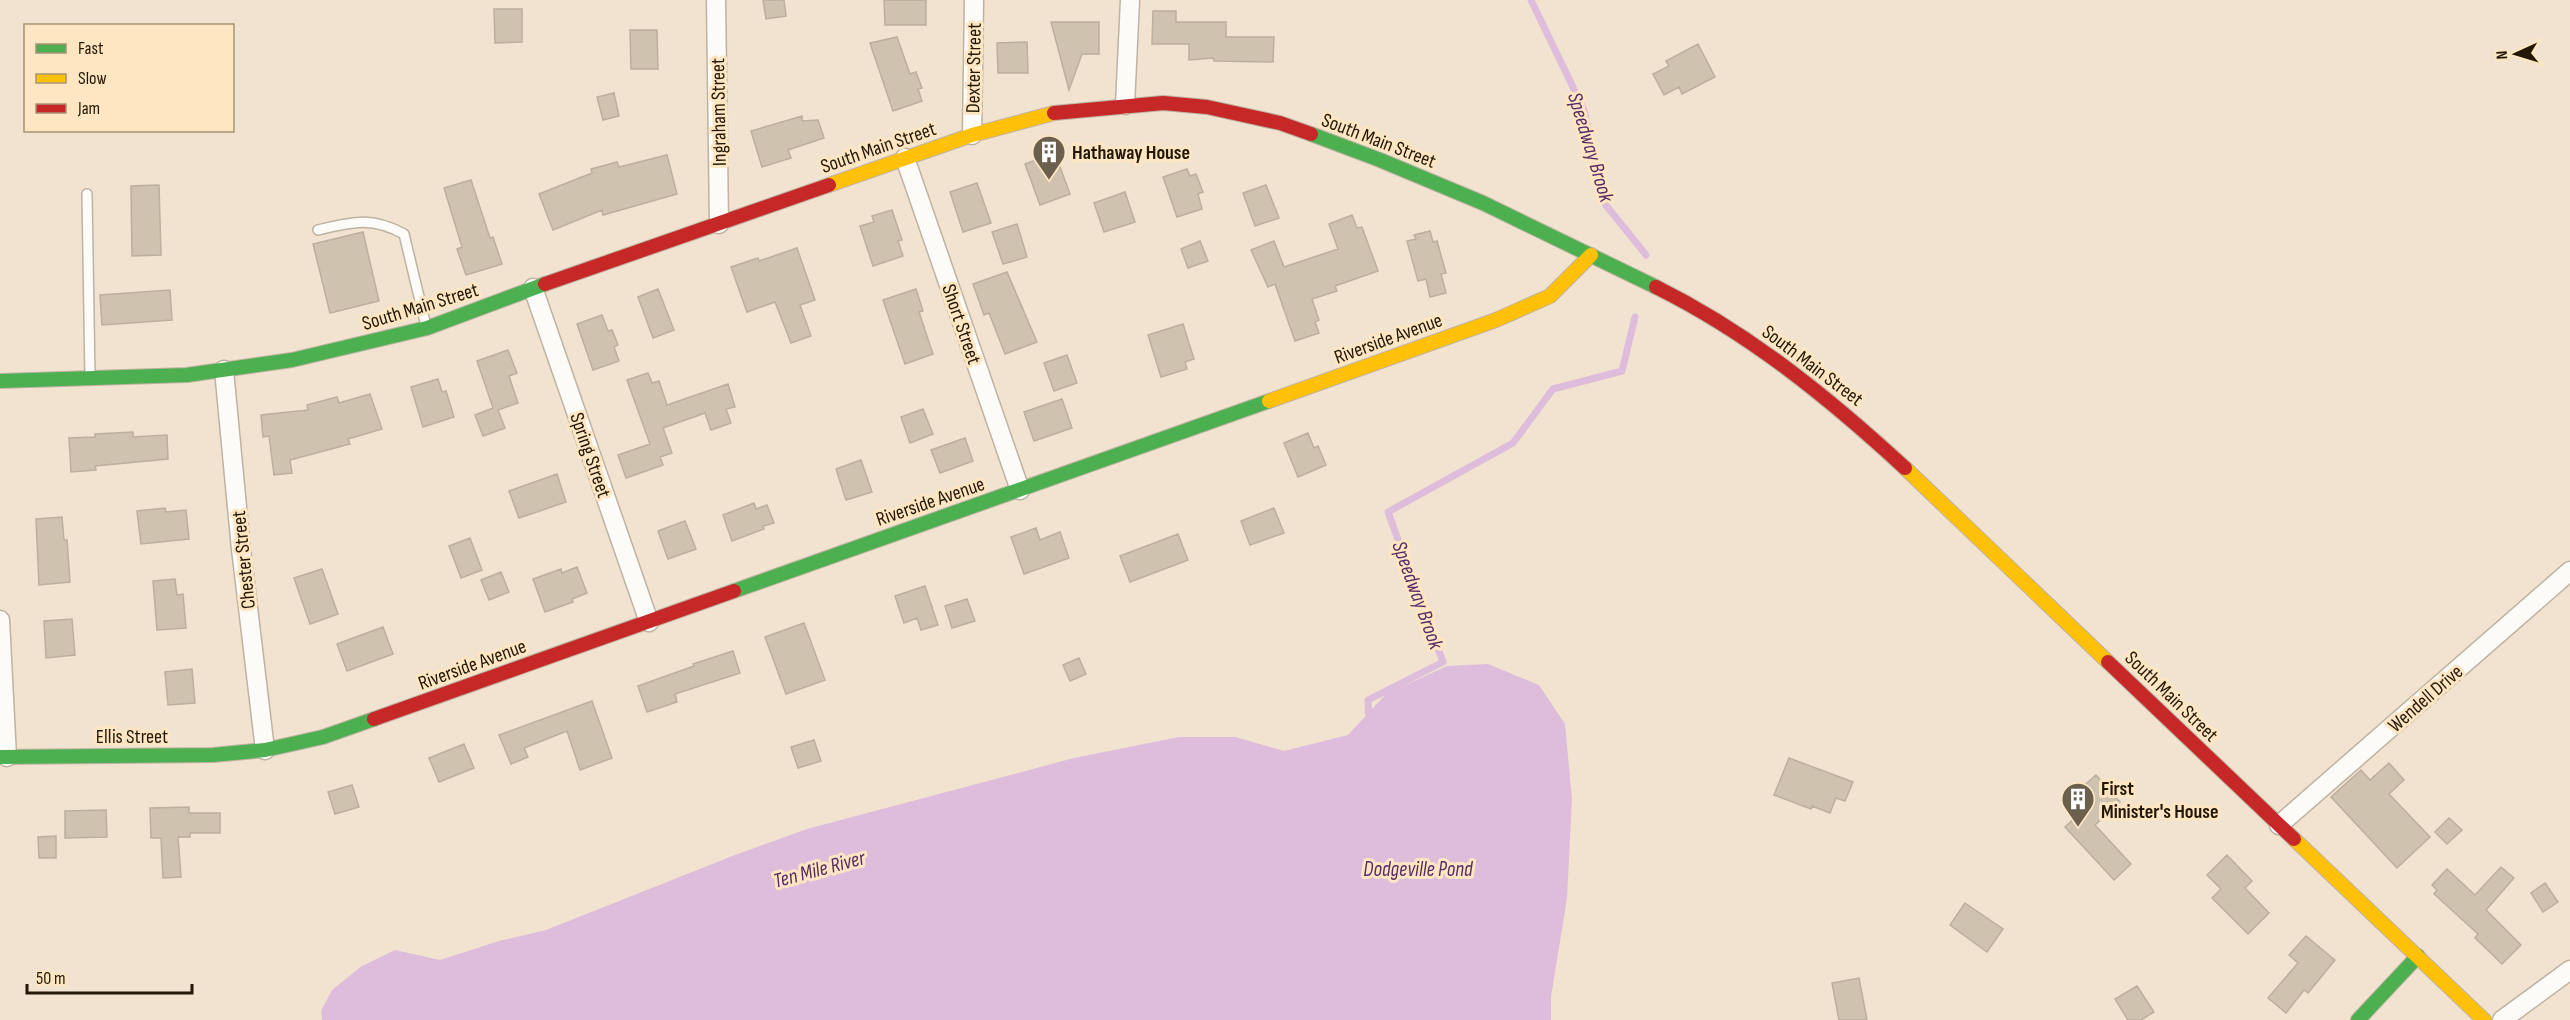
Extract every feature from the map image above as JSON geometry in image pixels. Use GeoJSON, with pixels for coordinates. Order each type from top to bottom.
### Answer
{"type":"FeatureCollection","features":[{"type":"Feature","properties":{"kind":"main road","name":"South Main Street"},"geometry":{"type":"LineString","coordinates":[[0,381],[175,376],[224,370],[292,360],[427,328],[533,288],[972,135],[1063,111],[1163,103],[1207,107],[1280,123],[1380,160],[1472,198],[1591,255],[1714,317],[1789,368],[1850,417],[2484,1020]]}},
{"type":"Feature","properties":{"kind":"main road","name":"Riverside Avenue"},"geometry":{"type":"LineString","coordinates":[[265,750],[323,737],[1496,320],[1550,296],[1591,255]]}},
{"type":"Feature","properties":{"kind":"main road","name":"Ellis Street"},"geometry":{"type":"LineString","coordinates":[[4,757],[213,755],[265,750]]}},
{"type":"Feature","properties":{"kind":"main road"},"geometry":{"type":"LineString","coordinates":[[2358,1020],[2418,956]]}},
{"type":"Feature","properties":{"kind":"street","name":"Ingraham Street"},"geometry":{"type":"LineString","coordinates":[[716,0],[719,224]]}},
{"type":"Feature","properties":{"kind":"street","name":"Dexter Street"},"geometry":{"type":"LineString","coordinates":[[972,135],[974,0]]}},
{"type":"Feature","properties":{"kind":"street"},"geometry":{"type":"LineString","coordinates":[[1125,105],[1130,0]]}},
{"type":"Feature","properties":{"kind":"street","name":"Short Street"},"geometry":{"type":"LineString","coordinates":[[905,158],[1020,490]]}},
{"type":"Feature","properties":{"kind":"street","name":"Spring Street"},"geometry":{"type":"LineString","coordinates":[[533,288],[649,622]]}},
{"type":"Feature","properties":{"kind":"street","name":"Chester Street"},"geometry":{"type":"LineString","coordinates":[[224,370],[241,549],[265,750]]}},
{"type":"Feature","properties":{"kind":"street","name":"Wendell Drive"},"geometry":{"type":"LineString","coordinates":[[2279,825],[2570,571]]}},
{"type":"Feature","properties":{"kind":"street"},"geometry":{"type":"LineString","coordinates":[[0,620],[4,757]]}},
{"type":"Feature","properties":{"kind":"street"},"geometry":{"type":"LineString","coordinates":[[2502,1020],[2570,970]]}},
{"type":"Feature","properties":{"kind":"lane"},"geometry":{"type":"LineString","coordinates":[[87,194],[90,380]]}},
{"type":"Feature","properties":{"kind":"lane"},"geometry":{"type":"LineString","coordinates":[[318,230],[356,221],[367,221],[388,226],[404,234],[427,328]]}},
{"type":"Feature","properties":{"kind":"water","name":"Dodgeville Pond"},"geometry":{"type":"Polygon","coordinates":[[[1488,664],[1539,685],[1565,724],[1572,799],[1567,898],[1551,997],[1551,1020],[322,1020],[321,1011],[332,990],[362,966],[395,950],[440,960],[499,941],[546,930],[807,829],[1074,758],[1179,737],[1235,737],[1284,751],[1348,735],[1386,694],[1447,666],[1488,664]]]}},
{"type":"Feature","properties":{"kind":"building"},"geometry":{"type":"Polygon","coordinates":[[[763,0],[784,0],[786,16],[766,19],[763,0]]]}},
{"type":"Feature","properties":{"kind":"building"},"geometry":{"type":"Polygon","coordinates":[[[884,0],[926,0],[926,25],[885,25],[884,0]]]}},
{"type":"Feature","properties":{"kind":"building"},"geometry":{"type":"Polygon","coordinates":[[[494,9],[522,9],[522,42],[495,43],[494,9]]]}},
{"type":"Feature","properties":{"kind":"building"},"geometry":{"type":"Polygon","coordinates":[[[1153,11],[1176,11],[1176,22],[1226,22],[1226,37],[1274,37],[1273,62],[1214,61],[1213,58],[1189,60],[1189,44],[1152,44],[1153,11]]]}},
{"type":"Feature","properties":{"kind":"building"},"geometry":{"type":"Polygon","coordinates":[[[1051,22],[1099,22],[1099,54],[1082,54],[1069,90],[1051,22]]]}},
{"type":"Feature","properties":{"kind":"building"},"geometry":{"type":"Polygon","coordinates":[[[630,30],[657,30],[658,69],[631,69],[630,30]]]}},
{"type":"Feature","properties":{"kind":"building"},"geometry":{"type":"Polygon","coordinates":[[[897,37],[910,74],[916,72],[922,88],[918,89],[922,101],[893,111],[870,43],[897,37]]]}},
{"type":"Feature","properties":{"kind":"building"},"geometry":{"type":"Polygon","coordinates":[[[1027,42],[1028,73],[998,73],[997,43],[1027,42]]]}},
{"type":"Feature","properties":{"kind":"building"},"geometry":{"type":"Polygon","coordinates":[[[1698,44],[1715,77],[1682,94],[1679,87],[1664,95],[1653,74],[1669,66],[1666,61],[1698,44]]]}},
{"type":"Feature","properties":{"kind":"building"},"geometry":{"type":"Polygon","coordinates":[[[614,93],[619,116],[603,120],[597,97],[614,93]]]}},
{"type":"Feature","properties":{"kind":"building"},"geometry":{"type":"Polygon","coordinates":[[[802,116],[802,121],[818,120],[824,138],[788,150],[791,158],[762,167],[751,131],[802,116]]]}},
{"type":"Feature","properties":{"kind":"building"},"geometry":{"type":"Polygon","coordinates":[[[667,155],[677,194],[603,215],[602,210],[553,230],[539,194],[592,173],[591,169],[617,162],[619,167],[667,155]]]}},
{"type":"Feature","properties":{"kind":"building","name":"Hathaway House"},"geometry":{"type":"Polygon","coordinates":[[[1050,155],[1055,169],[1060,167],[1070,194],[1040,205],[1025,164],[1050,155]]]}},
{"type":"Feature","properties":{"kind":"building"},"geometry":{"type":"Polygon","coordinates":[[[1187,169],[1190,176],[1196,174],[1203,192],[1198,194],[1202,209],[1177,217],[1163,177],[1187,169]]]}},
{"type":"Feature","properties":{"kind":"building"},"geometry":{"type":"Polygon","coordinates":[[[471,180],[490,238],[493,237],[502,264],[466,275],[457,249],[462,247],[444,188],[471,180]]]}},
{"type":"Feature","properties":{"kind":"building"},"geometry":{"type":"Polygon","coordinates":[[[977,183],[991,223],[963,232],[950,192],[977,183]]]}},
{"type":"Feature","properties":{"kind":"building"},"geometry":{"type":"Polygon","coordinates":[[[159,185],[161,255],[132,256],[131,186],[159,185]]]}},
{"type":"Feature","properties":{"kind":"building"},"geometry":{"type":"Polygon","coordinates":[[[1266,185],[1279,218],[1255,226],[1243,193],[1266,185]]]}},
{"type":"Feature","properties":{"kind":"building"},"geometry":{"type":"Polygon","coordinates":[[[1125,192],[1135,222],[1104,232],[1094,203],[1125,192]]]}},
{"type":"Feature","properties":{"kind":"building"},"geometry":{"type":"Polygon","coordinates":[[[892,210],[902,240],[898,241],[903,256],[873,266],[860,226],[874,222],[872,216],[892,210]]]}},
{"type":"Feature","properties":{"kind":"building"},"geometry":{"type":"Polygon","coordinates":[[[1352,215],[1357,228],[1362,227],[1378,271],[1335,286],[1337,291],[1312,299],[1319,320],[1315,322],[1319,333],[1295,341],[1275,284],[1268,287],[1251,250],[1274,241],[1284,267],[1338,249],[1329,224],[1352,215]]]}},
{"type":"Feature","properties":{"kind":"building"},"geometry":{"type":"Polygon","coordinates":[[[1017,224],[1027,257],[1003,264],[992,232],[1017,224]]]}},
{"type":"Feature","properties":{"kind":"building"},"geometry":{"type":"Polygon","coordinates":[[[1430,231],[1433,242],[1437,241],[1446,273],[1441,274],[1446,293],[1430,297],[1426,279],[1418,281],[1407,241],[1416,239],[1414,235],[1430,231]]]}},
{"type":"Feature","properties":{"kind":"building"},"geometry":{"type":"Polygon","coordinates":[[[363,232],[379,301],[330,313],[313,244],[363,232]]]}},
{"type":"Feature","properties":{"kind":"building"},"geometry":{"type":"Polygon","coordinates":[[[1200,241],[1208,261],[1188,268],[1181,249],[1200,241]]]}},
{"type":"Feature","properties":{"kind":"building"},"geometry":{"type":"Polygon","coordinates":[[[797,248],[815,300],[800,305],[811,336],[791,343],[775,302],[747,312],[731,267],[758,258],[759,261],[797,248]]]}},
{"type":"Feature","properties":{"kind":"building"},"geometry":{"type":"Polygon","coordinates":[[[1007,272],[1037,342],[1005,354],[989,313],[984,315],[973,284],[1007,272]]]}},
{"type":"Feature","properties":{"kind":"building"},"geometry":{"type":"Polygon","coordinates":[[[658,289],[674,330],[653,338],[638,297],[658,289]]]}},
{"type":"Feature","properties":{"kind":"building"},"geometry":{"type":"Polygon","coordinates":[[[916,289],[923,311],[919,312],[933,354],[905,364],[883,300],[916,289]]]}},
{"type":"Feature","properties":{"kind":"building"},"geometry":{"type":"Polygon","coordinates":[[[170,290],[172,320],[102,325],[100,295],[170,290]]]}},
{"type":"Feature","properties":{"kind":"building"},"geometry":{"type":"Polygon","coordinates":[[[602,315],[608,331],[612,330],[618,345],[614,347],[619,361],[593,370],[577,324],[602,315]]]}},
{"type":"Feature","properties":{"kind":"building"},"geometry":{"type":"Polygon","coordinates":[[[1183,324],[1194,359],[1185,362],[1187,369],[1161,377],[1148,335],[1183,324]]]}},
{"type":"Feature","properties":{"kind":"building"},"geometry":{"type":"Polygon","coordinates":[[[508,350],[517,373],[509,376],[518,403],[498,410],[505,428],[483,436],[475,415],[493,408],[477,361],[508,350]]]}},
{"type":"Feature","properties":{"kind":"building"},"geometry":{"type":"Polygon","coordinates":[[[1067,355],[1077,383],[1054,391],[1044,363],[1067,355]]]}},
{"type":"Feature","properties":{"kind":"building"},"geometry":{"type":"Polygon","coordinates":[[[648,373],[652,383],[659,381],[667,405],[728,384],[735,407],[726,409],[731,423],[711,430],[705,413],[663,428],[672,453],[660,457],[663,465],[626,478],[618,455],[650,444],[627,380],[648,373]]]}},
{"type":"Feature","properties":{"kind":"building"},"geometry":{"type":"Polygon","coordinates":[[[438,379],[442,392],[446,391],[454,417],[423,427],[411,387],[438,379]]]}},
{"type":"Feature","properties":{"kind":"building"},"geometry":{"type":"Polygon","coordinates":[[[370,394],[382,429],[348,439],[350,444],[290,460],[292,473],[274,475],[269,436],[263,437],[261,415],[308,410],[307,405],[337,397],[339,403],[370,394]]]}},
{"type":"Feature","properties":{"kind":"building"},"geometry":{"type":"Polygon","coordinates":[[[1062,399],[1072,428],[1034,441],[1024,412],[1062,399]]]}},
{"type":"Feature","properties":{"kind":"building"},"geometry":{"type":"Polygon","coordinates":[[[923,409],[933,434],[910,443],[901,417],[923,409]]]}},
{"type":"Feature","properties":{"kind":"building"},"geometry":{"type":"Polygon","coordinates":[[[133,432],[133,437],[167,435],[168,459],[95,466],[96,470],[71,472],[69,438],[133,432]]]}},
{"type":"Feature","properties":{"kind":"building"},"geometry":{"type":"Polygon","coordinates":[[[1308,433],[1314,448],[1318,446],[1326,465],[1298,477],[1284,443],[1308,433]]]}},
{"type":"Feature","properties":{"kind":"building"},"geometry":{"type":"Polygon","coordinates":[[[965,438],[973,461],[940,473],[931,450],[965,438]]]}},
{"type":"Feature","properties":{"kind":"building"},"geometry":{"type":"Polygon","coordinates":[[[861,460],[872,492],[846,500],[836,469],[861,460]]]}},
{"type":"Feature","properties":{"kind":"building"},"geometry":{"type":"Polygon","coordinates":[[[557,474],[566,502],[519,518],[509,491],[557,474]]]}},
{"type":"Feature","properties":{"kind":"building"},"geometry":{"type":"Polygon","coordinates":[[[754,503],[756,509],[767,505],[774,523],[732,541],[723,515],[754,503]]]}},
{"type":"Feature","properties":{"kind":"building"},"geometry":{"type":"Polygon","coordinates":[[[165,508],[166,512],[186,510],[189,539],[141,544],[137,511],[165,508]]]}},
{"type":"Feature","properties":{"kind":"building"},"geometry":{"type":"Polygon","coordinates":[[[1274,508],[1284,533],[1250,545],[1241,521],[1274,508]]]}},
{"type":"Feature","properties":{"kind":"building"},"geometry":{"type":"Polygon","coordinates":[[[62,517],[64,540],[67,540],[70,582],[39,585],[36,519],[62,517]]]}},
{"type":"Feature","properties":{"kind":"building"},"geometry":{"type":"Polygon","coordinates":[[[685,521],[696,549],[668,559],[658,531],[685,521]]]}},
{"type":"Feature","properties":{"kind":"building"},"geometry":{"type":"Polygon","coordinates":[[[1036,528],[1040,540],[1060,532],[1069,558],[1024,574],[1011,537],[1036,528]]]}},
{"type":"Feature","properties":{"kind":"building"},"geometry":{"type":"Polygon","coordinates":[[[1178,534],[1188,560],[1130,582],[1120,556],[1178,534]]]}},
{"type":"Feature","properties":{"kind":"building"},"geometry":{"type":"Polygon","coordinates":[[[470,538],[482,570],[461,578],[449,546],[470,538]]]}},
{"type":"Feature","properties":{"kind":"building"},"geometry":{"type":"Polygon","coordinates":[[[577,567],[587,593],[572,599],[573,602],[545,612],[533,579],[561,569],[562,573],[577,567]]]}},
{"type":"Feature","properties":{"kind":"building"},"geometry":{"type":"Polygon","coordinates":[[[322,569],[338,614],[310,624],[294,578],[322,569]]]}},
{"type":"Feature","properties":{"kind":"building"},"geometry":{"type":"Polygon","coordinates":[[[501,572],[509,592],[489,600],[481,580],[501,572]]]}},
{"type":"Feature","properties":{"kind":"building"},"geometry":{"type":"Polygon","coordinates":[[[175,579],[177,595],[183,594],[186,628],[157,630],[153,581],[175,579]]]}},
{"type":"Feature","properties":{"kind":"building"},"geometry":{"type":"Polygon","coordinates":[[[925,586],[938,625],[921,630],[917,618],[904,623],[895,596],[925,586]]]}},
{"type":"Feature","properties":{"kind":"building"},"geometry":{"type":"Polygon","coordinates":[[[967,599],[975,621],[952,628],[945,606],[967,599]]]}},
{"type":"Feature","properties":{"kind":"building"},"geometry":{"type":"Polygon","coordinates":[[[72,619],[75,655],[46,658],[44,621],[72,619]]]}},
{"type":"Feature","properties":{"kind":"building"},"geometry":{"type":"Polygon","coordinates":[[[804,623],[825,680],[786,694],[765,637],[804,623]]]}},
{"type":"Feature","properties":{"kind":"building"},"geometry":{"type":"Polygon","coordinates":[[[383,627],[393,654],[347,671],[337,644],[383,627]]]}},
{"type":"Feature","properties":{"kind":"building"},"geometry":{"type":"Polygon","coordinates":[[[733,651],[740,673],[675,694],[677,702],[647,712],[638,686],[733,651]]]}},
{"type":"Feature","properties":{"kind":"building"},"geometry":{"type":"Polygon","coordinates":[[[1079,658],[1086,674],[1070,681],[1063,665],[1079,658]]]}},
{"type":"Feature","properties":{"kind":"building"},"geometry":{"type":"Polygon","coordinates":[[[192,669],[195,703],[168,705],[165,672],[192,669]]]}},
{"type":"Feature","properties":{"kind":"building"},"geometry":{"type":"Polygon","coordinates":[[[592,701],[612,758],[580,770],[567,731],[524,748],[528,757],[511,764],[499,735],[592,701]]]}},
{"type":"Feature","properties":{"kind":"building"},"geometry":{"type":"Polygon","coordinates":[[[814,740],[821,761],[798,768],[791,747],[814,740]]]}},
{"type":"Feature","properties":{"kind":"building"},"geometry":{"type":"Polygon","coordinates":[[[464,744],[474,768],[439,782],[429,758],[464,744]]]}},
{"type":"Feature","properties":{"kind":"building"},"geometry":{"type":"Polygon","coordinates":[[[1789,758],[1853,782],[1845,801],[1836,798],[1830,813],[1812,806],[1811,809],[1774,795],[1789,758]]]}},
{"type":"Feature","properties":{"kind":"building"},"geometry":{"type":"Polygon","coordinates":[[[2389,763],[2404,780],[2389,794],[2430,837],[2397,868],[2331,797],[2361,770],[2370,780],[2389,763]]]}},
{"type":"Feature","properties":{"kind":"building","name":"First Minister's House"},"geometry":{"type":"Polygon","coordinates":[[[2096,775],[2120,802],[2095,825],[2131,864],[2114,880],[2065,827],[2083,810],[2071,797],[2096,775]]]}},
{"type":"Feature","properties":{"kind":"building"},"geometry":{"type":"Polygon","coordinates":[[[352,785],[359,807],[335,814],[328,792],[352,785]]]}},
{"type":"Feature","properties":{"kind":"building"},"geometry":{"type":"Polygon","coordinates":[[[189,807],[189,813],[220,813],[220,833],[190,833],[190,837],[178,837],[181,877],[163,878],[161,838],[151,838],[150,808],[189,807]]]}},
{"type":"Feature","properties":{"kind":"building"},"geometry":{"type":"Polygon","coordinates":[[[106,810],[107,837],[65,838],[65,811],[106,810]]]}},
{"type":"Feature","properties":{"kind":"building"},"geometry":{"type":"Polygon","coordinates":[[[2449,818],[2462,830],[2447,844],[2435,832],[2449,818]]]}},
{"type":"Feature","properties":{"kind":"building"},"geometry":{"type":"Polygon","coordinates":[[[56,836],[56,858],[39,858],[38,837],[56,836]]]}},
{"type":"Feature","properties":{"kind":"building"},"geometry":{"type":"Polygon","coordinates":[[[2227,855],[2252,881],[2245,888],[2269,913],[2248,934],[2212,898],[2221,889],[2207,875],[2227,855]]]}},
{"type":"Feature","properties":{"kind":"building"},"geometry":{"type":"Polygon","coordinates":[[[2501,867],[2514,878],[2486,910],[2521,945],[2502,964],[2475,938],[2478,934],[2434,894],[2437,890],[2432,885],[2447,869],[2475,895],[2501,867]]]}},
{"type":"Feature","properties":{"kind":"building"},"geometry":{"type":"Polygon","coordinates":[[[2545,883],[2558,902],[2543,912],[2531,893],[2545,883]]]}},
{"type":"Feature","properties":{"kind":"building"},"geometry":{"type":"Polygon","coordinates":[[[1965,903],[2003,929],[1987,952],[1950,925],[1965,903]]]}},
{"type":"Feature","properties":{"kind":"building"},"geometry":{"type":"Polygon","coordinates":[[[2306,936],[2335,960],[2308,993],[2304,990],[2286,1013],[2268,998],[2298,963],[2289,955],[2306,936]]]}},
{"type":"Feature","properties":{"kind":"building"},"geometry":{"type":"Polygon","coordinates":[[[1859,978],[1867,1020],[1839,1020],[1832,983],[1859,978]]]}},
{"type":"Feature","properties":{"kind":"building"},"geometry":{"type":"Polygon","coordinates":[[[2137,986],[2154,1012],[2141,1020],[2128,1020],[2115,999],[2137,986]]]}},
{"type":"Feature","properties":{"kind":"waterway","name":"Speedway Brook"},"geometry":{"type":"LineString","coordinates":[[1531,0],[1584,110],[1605,204],[1646,255]]}},
{"type":"Feature","properties":{"kind":"waterway","name":"Speedway Brook"},"geometry":{"type":"LineString","coordinates":[[1369,720],[1368,700],[1443,662],[1388,512],[1513,443],[1553,389],[1622,371],[1635,317]]}},
{"type":"Feature","properties":{"kind":"traffic: fast"},"geometry":{"type":"LineString","coordinates":[[1311,134],[1483,203],[1656,287]]}},
{"type":"Feature","properties":{"kind":"traffic: fast"},"geometry":{"type":"LineString","coordinates":[[0,381],[187,375],[292,360],[427,328],[545,284]]}},
{"type":"Feature","properties":{"kind":"traffic: fast"},"geometry":{"type":"LineString","coordinates":[[734,591],[1269,401]]}},
{"type":"Feature","properties":{"kind":"traffic: fast"},"geometry":{"type":"LineString","coordinates":[[0,757],[213,755],[265,750],[323,737],[374,719]]}},
{"type":"Feature","properties":{"kind":"traffic: fast"},"geometry":{"type":"LineString","coordinates":[[2358,1020],[2418,956]]}},
{"type":"Feature","properties":{"kind":"traffic: slow"},"geometry":{"type":"LineString","coordinates":[[829,185],[972,135],[1054,113]]}},
{"type":"Feature","properties":{"kind":"traffic: slow"},"geometry":{"type":"LineString","coordinates":[[1269,401],[1496,320],[1550,296],[1591,255]]}},
{"type":"Feature","properties":{"kind":"traffic: slow"},"geometry":{"type":"LineString","coordinates":[[1905,468],[2108,662]]}},
{"type":"Feature","properties":{"kind":"traffic: slow"},"geometry":{"type":"LineString","coordinates":[[2294,839],[2484,1020]]}},
{"type":"Feature","properties":{"kind":"traffic: jam"},"geometry":{"type":"LineString","coordinates":[[1054,113],[1163,103],[1207,107],[1280,123],[1311,134]]}},
{"type":"Feature","properties":{"kind":"traffic: jam"},"geometry":{"type":"LineString","coordinates":[[545,284],[829,185]]}},
{"type":"Feature","properties":{"kind":"traffic: jam"},"geometry":{"type":"LineString","coordinates":[[1656,287],[1723,325],[1787,368],[1905,468]]}},
{"type":"Feature","properties":{"kind":"traffic: jam"},"geometry":{"type":"LineString","coordinates":[[374,719],[734,591]]}},
{"type":"Feature","properties":{"kind":"traffic: jam"},"geometry":{"type":"LineString","coordinates":[[2108,662],[2294,839]]}},
{"type":"Feature","properties":{"kind":"place","name":"Hathaway House"},"geometry":{"type":"Point","coordinates":[1049,181]}},
{"type":"Feature","properties":{"kind":"place","name":"First Minister's House"},"geometry":{"type":"Point","coordinates":[2078,828]}},
{"type":"Feature","properties":{"kind":"water label","name":"Ten Mile River"},"geometry":{"type":"Point","coordinates":[819,869]}}]}
